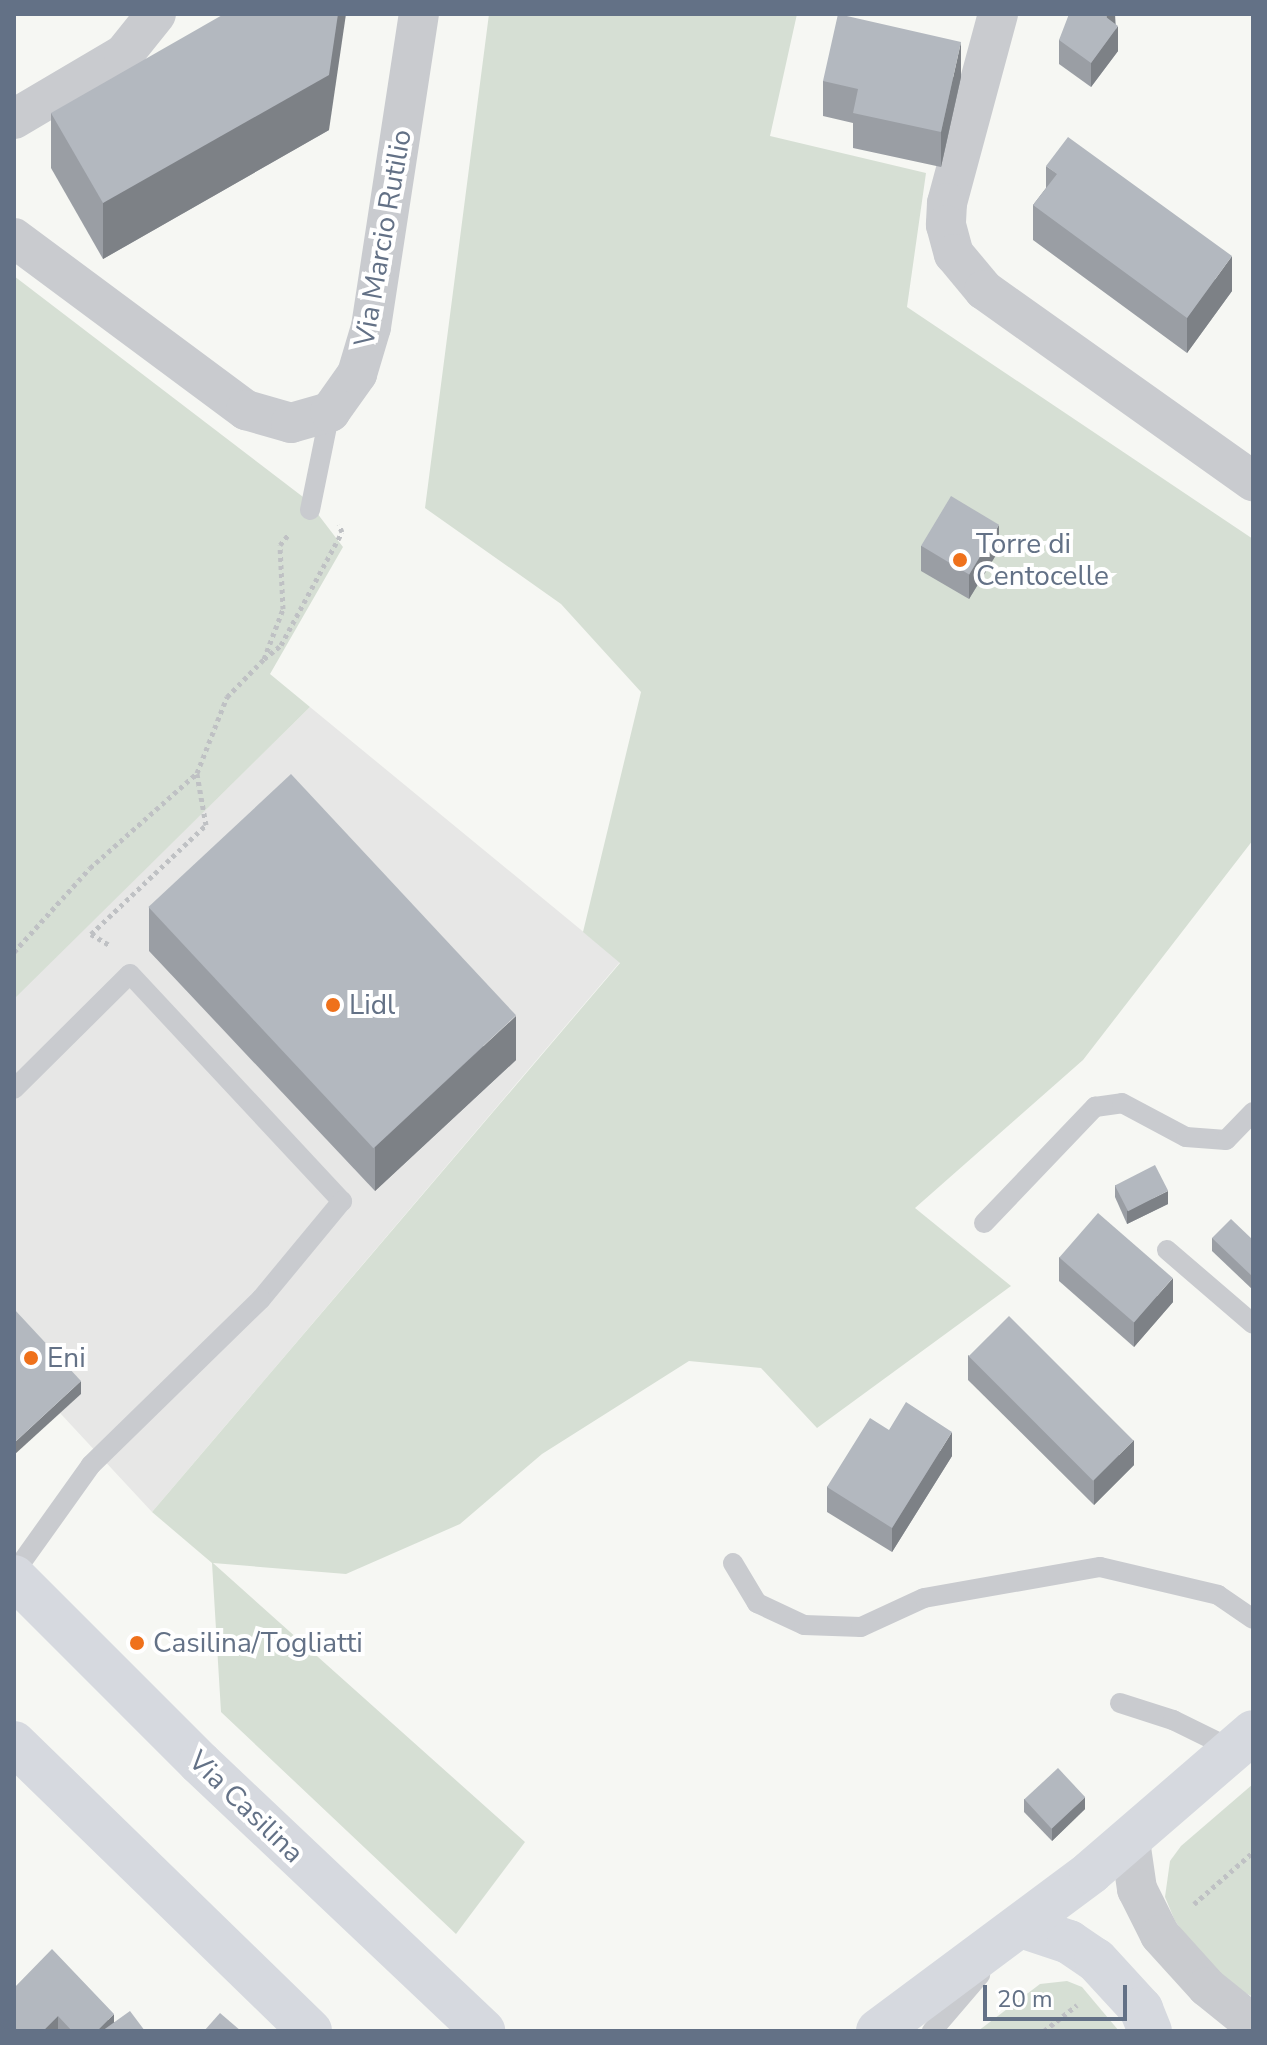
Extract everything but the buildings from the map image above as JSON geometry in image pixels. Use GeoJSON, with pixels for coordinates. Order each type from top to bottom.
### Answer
{"type":"FeatureCollection","features":[{"type":"Feature","properties":{"kind":"main road","name":"Via Casilina"},"geometry":{"type":"LineString","coordinates":[[14,1575],[200,1763],[483,2031]]}},
{"type":"Feature","properties":{"kind":"main road"},"geometry":{"type":"LineString","coordinates":[[878,2031],[1130,1841],[1243,1741]]}},
{"type":"Feature","properties":{"kind":"main road"},"geometry":{"type":"LineString","coordinates":[[14,1743],[310,2031]]}},
{"type":"Feature","properties":{"kind":"main road"},"geometry":{"type":"LineString","coordinates":[[1021,1926],[1069,1942],[1105,1967],[1141,2009],[1150,2031]]}},
{"type":"Feature","properties":{"kind":"street"},"geometry":{"type":"LineString","coordinates":[[14,119],[124,54],[156,14]]}},
{"type":"Feature","properties":{"kind":"street","name":"Via Marcio Rutilio"},"geometry":{"type":"LineString","coordinates":[[330,412],[357,374],[371,327],[419,14]]}},
{"type":"Feature","properties":{"kind":"street"},"geometry":{"type":"LineString","coordinates":[[998,14],[947,203],[946,225],[954,254],[984,290],[1253,481]]}},
{"type":"Feature","properties":{"kind":"street"},"geometry":{"type":"LineString","coordinates":[[14,238],[246,410],[291,423],[330,412]]}},
{"type":"Feature","properties":{"kind":"street"},"geometry":{"type":"LineString","coordinates":[[1130,1841],[1137,1889],[1160,1935],[1207,1987],[1253,2024]]}},
{"type":"Feature","properties":{"kind":"lane"},"geometry":{"type":"LineString","coordinates":[[310,510],[330,412]]}},
{"type":"Feature","properties":{"kind":"lane"},"geometry":{"type":"LineString","coordinates":[[14,1089],[130,974],[342,1201],[261,1299],[91,1465],[14,1575]]}},
{"type":"Feature","properties":{"kind":"lane"},"geometry":{"type":"LineString","coordinates":[[984,1223],[1095,1107],[1122,1103],[1186,1137],[1226,1140],[1253,1112]]}},
{"type":"Feature","properties":{"kind":"lane"},"geometry":{"type":"LineString","coordinates":[[1167,1250],[1253,1324]]}},
{"type":"Feature","properties":{"kind":"lane"},"geometry":{"type":"LineString","coordinates":[[733,1563],[757,1603],[804,1625],[861,1627],[924,1598],[1100,1567],[1218,1595],[1253,1619]]}},
{"type":"Feature","properties":{"kind":"lane"},"geometry":{"type":"LineString","coordinates":[[1120,1703],[1243,1741]]}},
{"type":"Feature","properties":{"kind":"lane"},"geometry":{"type":"LineString","coordinates":[[932,2031],[1021,1926]]}},
{"type":"Feature","properties":{"kind":"path"},"geometry":{"type":"LineString","coordinates":[[14,952],[90,868],[197,773],[227,697],[281,645],[342,532],[338,523],[310,510]]}},
{"type":"Feature","properties":{"kind":"path"},"geometry":{"type":"LineString","coordinates":[[264,659],[283,609],[280,545]]}},
{"type":"Feature","properties":{"kind":"path"},"geometry":{"type":"LineString","coordinates":[[117,949],[91,934],[206,825],[197,773]]}},
{"type":"Feature","properties":{"kind":"path"},"geometry":{"type":"LineString","coordinates":[[1186,1912],[1253,1852]]}},
{"type":"Feature","properties":{"kind":"path"},"geometry":{"type":"LineString","coordinates":[[1044,2031],[1089,1995]]}},
{"type":"Feature","properties":{"kind":"shaded area"},"geometry":{"type":"Polygon","coordinates":[[[489,14],[797,14],[770,136],[926,173],[907,307],[1253,539],[1253,840],[1083,1060],[915,1208],[1011,1286],[817,1428],[761,1368],[689,1361],[542,1454],[460,1524],[346,1574],[213,1563],[525,1842],[456,1934],[221,1712],[212,1563],[152,1512],[620,963],[583,932],[641,692],[561,604],[425,508],[489,14]]]}},
{"type":"Feature","properties":{"kind":"shaded area"},"geometry":{"type":"Polygon","coordinates":[[[14,276],[307,500],[343,547],[270,674],[310,707],[14,999],[14,276]]]}},
{"type":"Feature","properties":{"kind":"shaded area"},"geometry":{"type":"Polygon","coordinates":[[[310,707],[620,962],[152,1512],[60,1413],[81,1394],[14,1322],[14,998],[310,707]]]}},
{"type":"Feature","properties":{"kind":"shaded area"},"geometry":{"type":"Polygon","coordinates":[[[1253,1784],[1253,1997],[1217,1978],[1175,1921],[1165,1897],[1170,1861],[1181,1846],[1253,1784]]]}},
{"type":"Feature","properties":{"kind":"shaded area"},"geometry":{"type":"Polygon","coordinates":[[[1067,1981],[1082,1987],[1119,2031],[978,2031],[1040,1984],[1067,1981]]]}},
{"type":"Feature","properties":{"kind":"place","name":"Torre di Centocelle"},"geometry":{"type":"Point","coordinates":[960,560]}},
{"type":"Feature","properties":{"kind":"place","name":"Lidl"},"geometry":{"type":"Point","coordinates":[333,1005]}},
{"type":"Feature","properties":{"kind":"place","name":"Eni"},"geometry":{"type":"Point","coordinates":[31,1358]}},
{"type":"Feature","properties":{"kind":"place","name":"Casilina/Togliatti"},"geometry":{"type":"Point","coordinates":[137,1643]}}]}
